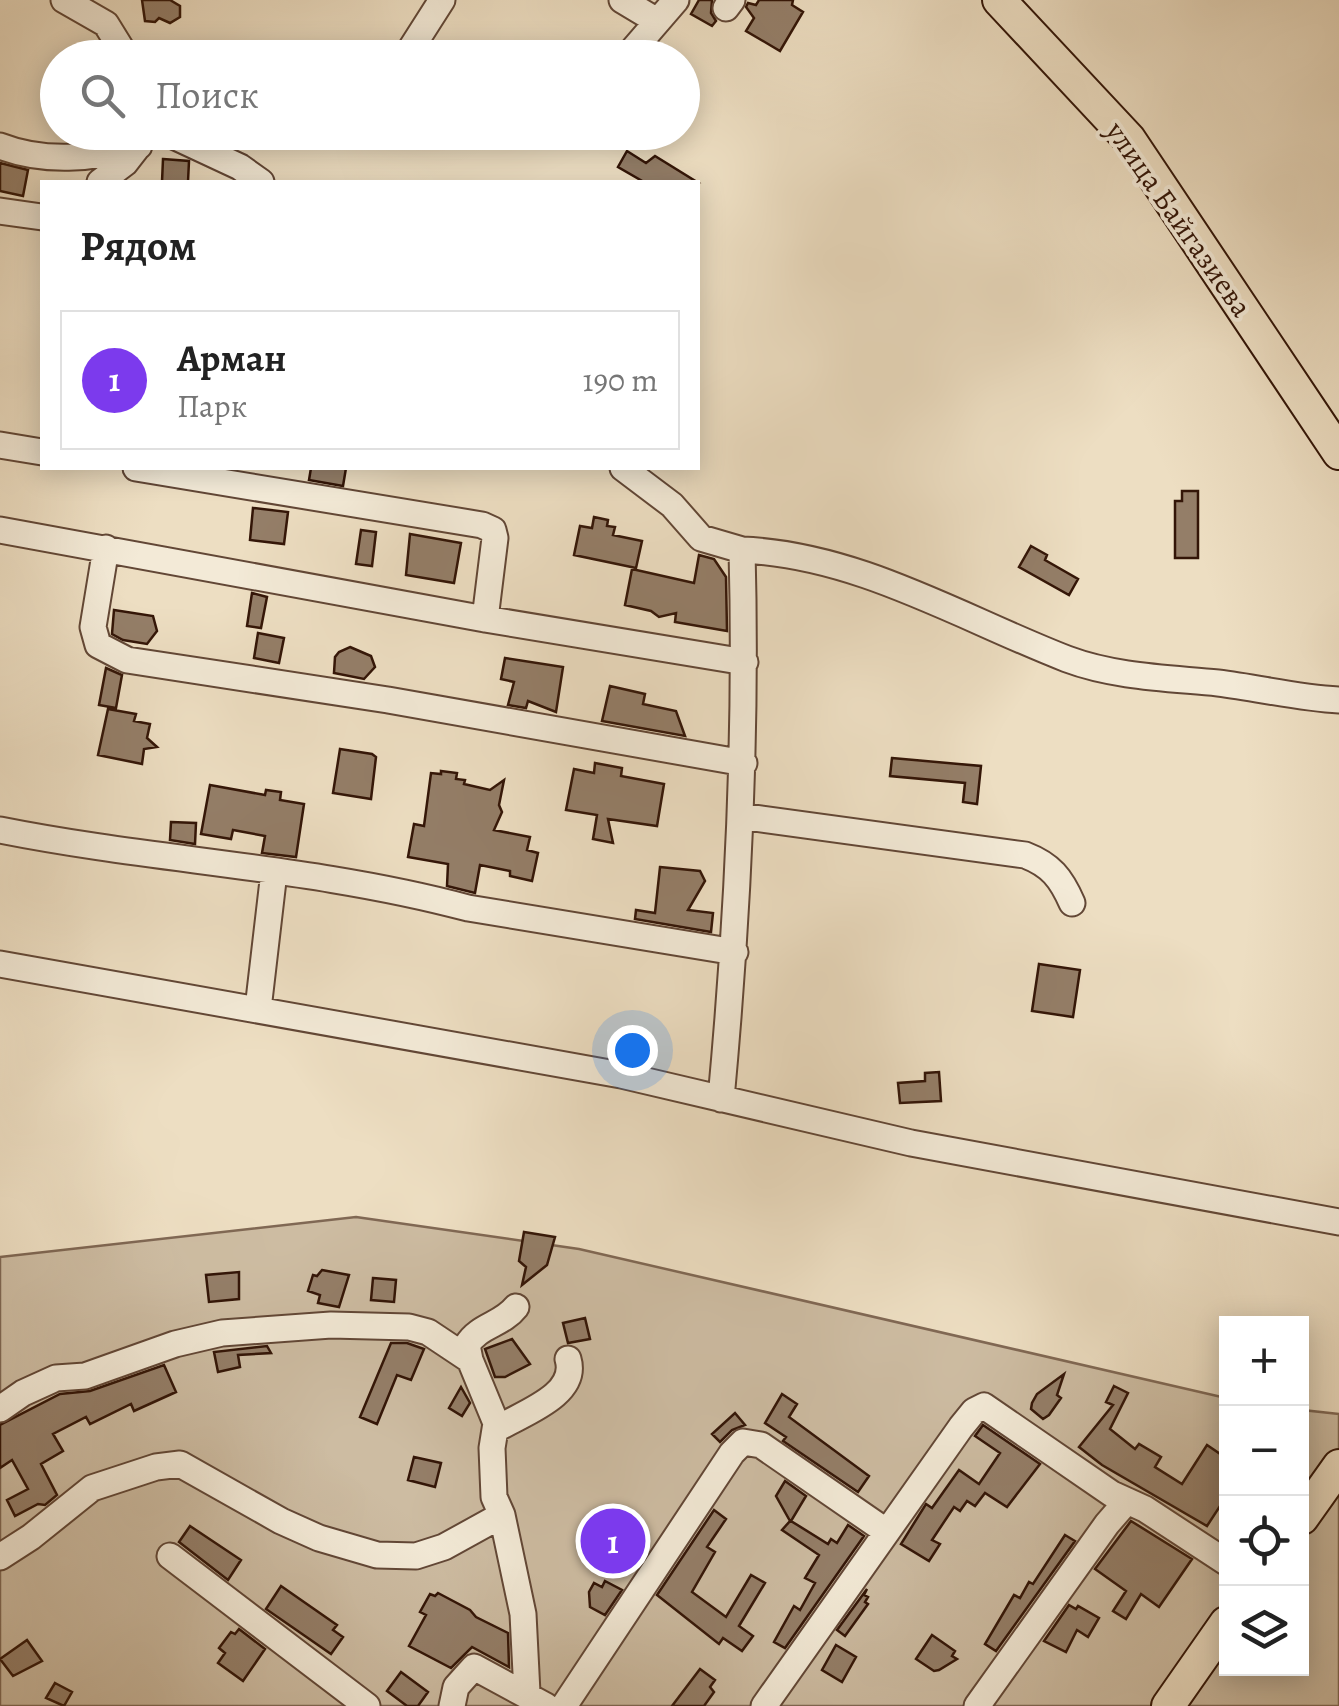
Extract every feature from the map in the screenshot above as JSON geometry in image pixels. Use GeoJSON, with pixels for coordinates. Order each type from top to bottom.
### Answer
{"type":"FeatureCollection","features":[{"type":"Feature","properties":{"kind":"main road","name":"улица Байгазиева"},"geometry":{"type":"LineString","coordinates":[[999,0],[1128,139],[1339,453]]}},
{"type":"Feature","properties":{"kind":"main road"},"geometry":{"type":"LineString","coordinates":[[1309,1509],[1337,1472]]}},
{"type":"Feature","properties":{"kind":"main road"},"geometry":{"type":"LineString","coordinates":[[1168,1706],[1219,1634]]}},
{"type":"Feature","properties":{"kind":"street"},"geometry":{"type":"LineString","coordinates":[[64,0],[106,24],[116,40]]}},
{"type":"Feature","properties":{"kind":"street"},"geometry":{"type":"LineString","coordinates":[[416,40],[442,0]]}},
{"type":"Feature","properties":{"kind":"street"},"geometry":{"type":"LineString","coordinates":[[622,0],[657,21]]}},
{"type":"Feature","properties":{"kind":"street"},"geometry":{"type":"LineString","coordinates":[[641,40],[676,0]]}},
{"type":"Feature","properties":{"kind":"street"},"geometry":{"type":"LineString","coordinates":[[0,146],[24,155],[47,157],[85,157],[109,150]]}},
{"type":"Feature","properties":{"kind":"street"},"geometry":{"type":"LineString","coordinates":[[103,180],[135,150]]}},
{"type":"Feature","properties":{"kind":"street"},"geometry":{"type":"LineString","coordinates":[[204,150],[258,180]]}},
{"type":"Feature","properties":{"kind":"street"},"geometry":{"type":"LineString","coordinates":[[0,211],[40,216]]}},
{"type":"Feature","properties":{"kind":"street"},"geometry":{"type":"LineString","coordinates":[[0,445],[40,452]]}},
{"type":"Feature","properties":{"kind":"street"},"geometry":{"type":"LineString","coordinates":[[148,470],[482,525],[493,530],[496,538],[484,619]]}},
{"type":"Feature","properties":{"kind":"street"},"geometry":{"type":"LineString","coordinates":[[625,470],[672,506],[701,538],[742,550],[786,552],[895,585],[1069,660],[1126,674],[1339,700]]}},
{"type":"Feature","properties":{"kind":"street"},"geometry":{"type":"LineString","coordinates":[[0,530],[106,548],[151,560],[745,662]]}},
{"type":"Feature","properties":{"kind":"street"},"geometry":{"type":"LineString","coordinates":[[106,548],[93,627],[98,646],[127,660],[388,700],[744,763]]}},
{"type":"Feature","properties":{"kind":"street"},"geometry":{"type":"LineString","coordinates":[[721,1099],[735,952],[744,763],[742,550]]}},
{"type":"Feature","properties":{"kind":"street"},"geometry":{"type":"LineString","coordinates":[[740,816],[1025,856],[1046,863],[1062,882],[1072,903]]}},
{"type":"Feature","properties":{"kind":"street"},"geometry":{"type":"LineString","coordinates":[[0,830],[425,896],[468,908],[735,952]]}},
{"type":"Feature","properties":{"kind":"street"},"geometry":{"type":"LineString","coordinates":[[258,1010],[274,872]]}},
{"type":"Feature","properties":{"kind":"street"},"geometry":{"type":"LineString","coordinates":[[0,964],[621,1074],[910,1143],[1339,1222]]}},
{"type":"Feature","properties":{"kind":"street"},"geometry":{"type":"LineString","coordinates":[[516,1307],[503,1320],[474,1333],[467,1345],[496,1423],[492,1448],[494,1497],[502,1515],[523,1614],[536,1700]]}},
{"type":"Feature","properties":{"kind":"street"},"geometry":{"type":"LineString","coordinates":[[0,1410],[23,1393],[56,1378],[85,1376],[175,1344],[222,1333],[299,1325],[409,1327],[428,1332],[470,1360]]}},
{"type":"Feature","properties":{"kind":"street"},"geometry":{"type":"LineString","coordinates":[[495,1430],[567,1384],[572,1370],[568,1360]]}},
{"type":"Feature","properties":{"kind":"street"},"geometry":{"type":"LineString","coordinates":[[764,1706],[961,1426],[984,1406],[1127,1502],[1219,1558]]}},
{"type":"Feature","properties":{"kind":"street"},"geometry":{"type":"LineString","coordinates":[[564,1706],[743,1442],[761,1446],[887,1532]]}},
{"type":"Feature","properties":{"kind":"street"},"geometry":{"type":"LineString","coordinates":[[0,1557],[32,1537],[92,1488],[156,1467],[180,1464],[281,1521],[319,1538],[376,1555],[416,1556],[444,1547],[502,1515]]}},
{"type":"Feature","properties":{"kind":"street"},"geometry":{"type":"LineString","coordinates":[[978,1706],[1106,1524],[1127,1502]]}},
{"type":"Feature","properties":{"kind":"street"},"geometry":{"type":"LineString","coordinates":[[170,1556],[367,1706]]}},
{"type":"Feature","properties":{"kind":"street"},"geometry":{"type":"LineString","coordinates":[[452,1706],[456,1687],[474,1667],[536,1700]]}},
{"type":"Feature","properties":{"kind":"shaded area"},"geometry":{"type":"Polygon","coordinates":[[[356,1217],[579,1249],[1219,1396],[1219,1676],[1309,1676],[1309,1411],[1339,1414],[1339,1706],[0,1706],[0,1257],[356,1217]]]}},
{"type":"Feature","properties":{"kind":"building"},"geometry":{"type":"Polygon","coordinates":[[[142,0],[170,0],[180,6],[180,17],[170,23],[159,18],[155,22],[145,21],[142,0]]]}},
{"type":"Feature","properties":{"kind":"building"},"geometry":{"type":"Polygon","coordinates":[[[699,0],[712,0],[711,13],[716,21],[712,26],[691,14],[699,0]]]}},
{"type":"Feature","properties":{"kind":"building"},"geometry":{"type":"Polygon","coordinates":[[[759,0],[793,0],[792,5],[803,12],[780,51],[746,31],[754,18],[746,7],[759,0]]]}},
{"type":"Feature","properties":{"kind":"building"},"geometry":{"type":"Polygon","coordinates":[[[627,151],[646,163],[655,156],[694,180],[641,180],[618,167],[627,151]]]}},
{"type":"Feature","properties":{"kind":"building"},"geometry":{"type":"Polygon","coordinates":[[[163,159],[189,161],[188,180],[162,180],[163,159]]]}},
{"type":"Feature","properties":{"kind":"building"},"geometry":{"type":"Polygon","coordinates":[[[0,163],[28,170],[23,196],[0,191],[0,163]]]}},
{"type":"Feature","properties":{"kind":"building"},"geometry":{"type":"Polygon","coordinates":[[[311,470],[346,470],[343,486],[309,480],[311,470]]]}},
{"type":"Feature","properties":{"kind":"building"},"geometry":{"type":"Polygon","coordinates":[[[1182,491],[1198,491],[1198,558],[1175,558],[1175,501],[1182,501],[1182,491]]]}},
{"type":"Feature","properties":{"kind":"building"},"geometry":{"type":"Polygon","coordinates":[[[253,508],[288,512],[284,544],[250,540],[253,508]]]}},
{"type":"Feature","properties":{"kind":"building"},"geometry":{"type":"Polygon","coordinates":[[[594,517],[608,520],[607,526],[615,527],[613,535],[642,541],[636,568],[574,555],[580,526],[592,528],[594,517]]]}},
{"type":"Feature","properties":{"kind":"building"},"geometry":{"type":"Polygon","coordinates":[[[361,530],[376,532],[372,566],[356,564],[361,530]]]}},
{"type":"Feature","properties":{"kind":"building"},"geometry":{"type":"Polygon","coordinates":[[[410,534],[461,543],[454,583],[406,575],[410,534]]]}},
{"type":"Feature","properties":{"kind":"building"},"geometry":{"type":"Polygon","coordinates":[[[1031,546],[1047,555],[1045,560],[1078,579],[1069,595],[1019,567],[1031,546]]]}},
{"type":"Feature","properties":{"kind":"building"},"geometry":{"type":"Polygon","coordinates":[[[699,555],[714,559],[726,577],[727,631],[675,622],[676,613],[659,617],[625,605],[632,569],[694,583],[699,555]]]}},
{"type":"Feature","properties":{"kind":"building"},"geometry":{"type":"Polygon","coordinates":[[[252,593],[267,597],[261,628],[247,626],[252,593]]]}},
{"type":"Feature","properties":{"kind":"building"},"geometry":{"type":"Polygon","coordinates":[[[114,610],[153,616],[157,631],[147,644],[123,640],[112,634],[114,610]]]}},
{"type":"Feature","properties":{"kind":"building"},"geometry":{"type":"Polygon","coordinates":[[[258,633],[284,638],[279,663],[254,658],[258,633]]]}},
{"type":"Feature","properties":{"kind":"building"},"geometry":{"type":"Polygon","coordinates":[[[350,647],[371,656],[375,667],[364,679],[334,673],[335,657],[350,647]]]}},
{"type":"Feature","properties":{"kind":"building"},"geometry":{"type":"Polygon","coordinates":[[[505,658],[563,667],[556,712],[528,701],[526,708],[508,705],[514,682],[501,679],[505,658]]]}},
{"type":"Feature","properties":{"kind":"building"},"geometry":{"type":"Polygon","coordinates":[[[106,668],[122,675],[116,708],[99,705],[106,668]]]}},
{"type":"Feature","properties":{"kind":"building"},"geometry":{"type":"Polygon","coordinates":[[[610,686],[645,694],[643,704],[676,711],[685,736],[602,721],[610,686]]]}},
{"type":"Feature","properties":{"kind":"building"},"geometry":{"type":"Polygon","coordinates":[[[108,709],[136,714],[134,721],[150,724],[147,738],[157,747],[144,749],[142,764],[98,755],[108,709]]]}},
{"type":"Feature","properties":{"kind":"building"},"geometry":{"type":"Polygon","coordinates":[[[340,749],[376,757],[371,799],[333,793],[340,749]]]}},
{"type":"Feature","properties":{"kind":"building"},"geometry":{"type":"Polygon","coordinates":[[[892,758],[981,766],[977,804],[963,802],[965,783],[890,776],[892,758]]]}},
{"type":"Feature","properties":{"kind":"building"},"geometry":{"type":"Polygon","coordinates":[[[595,763],[622,768],[621,776],[664,784],[657,826],[608,819],[613,843],[593,839],[597,815],[566,810],[574,769],[594,773],[595,763]]]}},
{"type":"Feature","properties":{"kind":"building"},"geometry":{"type":"Polygon","coordinates":[[[431,773],[457,773],[456,779],[465,780],[464,784],[490,790],[504,780],[499,805],[502,812],[494,830],[530,837],[527,850],[538,853],[532,881],[510,876],[510,871],[480,865],[475,893],[447,886],[448,864],[408,857],[414,824],[424,826],[431,773]]]}},
{"type":"Feature","properties":{"kind":"building"},"geometry":{"type":"Polygon","coordinates":[[[210,785],[265,795],[266,790],[281,792],[280,800],[304,804],[296,857],[262,853],[265,836],[233,830],[231,839],[201,834],[210,785]]]}},
{"type":"Feature","properties":{"kind":"building"},"geometry":{"type":"Polygon","coordinates":[[[171,822],[196,823],[195,844],[170,840],[171,822]]]}},
{"type":"Feature","properties":{"kind":"building"},"geometry":{"type":"Polygon","coordinates":[[[660,867],[700,871],[705,881],[688,910],[713,913],[711,932],[635,919],[636,910],[655,913],[660,867]]]}},
{"type":"Feature","properties":{"kind":"building"},"geometry":{"type":"Polygon","coordinates":[[[1039,964],[1080,970],[1073,1017],[1032,1011],[1039,964]]]}},
{"type":"Feature","properties":{"kind":"building"},"geometry":{"type":"Polygon","coordinates":[[[939,1072],[941,1101],[900,1103],[898,1083],[925,1081],[925,1073],[939,1072]]]}},
{"type":"Feature","properties":{"kind":"building"},"geometry":{"type":"Polygon","coordinates":[[[524,1232],[555,1237],[547,1265],[522,1285],[526,1267],[519,1261],[524,1232]]]}},
{"type":"Feature","properties":{"kind":"building"},"geometry":{"type":"Polygon","coordinates":[[[322,1270],[349,1275],[339,1307],[318,1303],[320,1295],[308,1291],[313,1275],[322,1270]]]}},
{"type":"Feature","properties":{"kind":"building"},"geometry":{"type":"Polygon","coordinates":[[[239,1272],[239,1299],[209,1302],[206,1275],[239,1272]]]}},
{"type":"Feature","properties":{"kind":"building"},"geometry":{"type":"Polygon","coordinates":[[[373,1278],[396,1280],[394,1302],[371,1300],[373,1278]]]}},
{"type":"Feature","properties":{"kind":"building"},"geometry":{"type":"Polygon","coordinates":[[[585,1318],[590,1339],[568,1343],[563,1323],[585,1318]]]}},
{"type":"Feature","properties":{"kind":"building"},"geometry":{"type":"Polygon","coordinates":[[[512,1339],[530,1364],[505,1377],[495,1377],[485,1349],[512,1339]]]}},
{"type":"Feature","properties":{"kind":"building"},"geometry":{"type":"Polygon","coordinates":[[[391,1343],[424,1349],[411,1380],[397,1375],[377,1424],[360,1417],[391,1343]]]}},
{"type":"Feature","properties":{"kind":"building"},"geometry":{"type":"Polygon","coordinates":[[[267,1346],[271,1353],[238,1355],[240,1367],[218,1372],[214,1352],[267,1346]]]}},
{"type":"Feature","properties":{"kind":"building"},"geometry":{"type":"Polygon","coordinates":[[[164,1365],[176,1392],[134,1411],[131,1404],[90,1424],[86,1417],[53,1434],[63,1451],[41,1464],[57,1495],[45,1505],[38,1504],[15,1516],[7,1500],[28,1489],[12,1460],[0,1468],[0,1425],[60,1394],[90,1391],[164,1365]]]}},
{"type":"Feature","properties":{"kind":"building"},"geometry":{"type":"Polygon","coordinates":[[[1064,1374],[1057,1395],[1061,1398],[1043,1419],[1031,1409],[1032,1403],[1037,1394],[1064,1374]]]}},
{"type":"Feature","properties":{"kind":"building"},"geometry":{"type":"Polygon","coordinates":[[[1114,1386],[1128,1393],[1110,1429],[1135,1449],[1139,1444],[1161,1457],[1155,1467],[1182,1484],[1207,1445],[1219,1453],[1219,1508],[1207,1526],[1102,1465],[1079,1447],[1113,1405],[1106,1402],[1114,1386]]]}},
{"type":"Feature","properties":{"kind":"building"},"geometry":{"type":"Polygon","coordinates":[[[461,1387],[470,1403],[462,1416],[449,1408],[461,1387]]]}},
{"type":"Feature","properties":{"kind":"building"},"geometry":{"type":"Polygon","coordinates":[[[782,1394],[797,1404],[789,1417],[869,1476],[858,1492],[783,1441],[786,1437],[765,1423],[782,1394]]]}},
{"type":"Feature","properties":{"kind":"building"},"geometry":{"type":"Polygon","coordinates":[[[735,1413],[745,1425],[732,1430],[720,1442],[712,1434],[735,1413]]]}},
{"type":"Feature","properties":{"kind":"building"},"geometry":{"type":"Polygon","coordinates":[[[983,1425],[1040,1464],[1007,1507],[985,1493],[975,1506],[967,1501],[960,1511],[954,1507],[932,1540],[940,1544],[929,1561],[901,1544],[926,1504],[932,1508],[959,1470],[979,1484],[1000,1453],[975,1436],[983,1425]]]}},
{"type":"Feature","properties":{"kind":"building"},"geometry":{"type":"Polygon","coordinates":[[[414,1457],[441,1463],[435,1487],[408,1480],[414,1457]]]}},
{"type":"Feature","properties":{"kind":"building"},"geometry":{"type":"Polygon","coordinates":[[[785,1481],[806,1496],[791,1521],[828,1544],[831,1539],[837,1543],[848,1525],[864,1536],[785,1648],[774,1642],[794,1606],[800,1610],[815,1583],[805,1578],[819,1555],[782,1530],[790,1521],[776,1496],[785,1481]]]}},
{"type":"Feature","properties":{"kind":"building"},"geometry":{"type":"Polygon","coordinates":[[[714,1510],[726,1519],[707,1547],[715,1552],[692,1592],[726,1617],[751,1575],[765,1583],[739,1626],[753,1636],[742,1651],[723,1638],[719,1644],[657,1595],[714,1510]]]}},
{"type":"Feature","properties":{"kind":"building"},"geometry":{"type":"Polygon","coordinates":[[[1131,1521],[1192,1559],[1159,1607],[1141,1594],[1126,1619],[1113,1611],[1126,1591],[1095,1569],[1131,1521]]]}},
{"type":"Feature","properties":{"kind":"building"},"geometry":{"type":"Polygon","coordinates":[[[190,1526],[241,1560],[228,1580],[179,1542],[190,1526]]]}},
{"type":"Feature","properties":{"kind":"building"},"geometry":{"type":"Polygon","coordinates":[[[1065,1535],[1075,1541],[996,1651],[985,1644],[1014,1595],[1020,1598],[1029,1582],[1033,1584],[1065,1535]]]}},
{"type":"Feature","properties":{"kind":"building"},"geometry":{"type":"Polygon","coordinates":[[[605,1581],[622,1590],[605,1615],[590,1607],[589,1592],[594,1583],[602,1587],[605,1581]]]}},
{"type":"Feature","properties":{"kind":"building"},"geometry":{"type":"Polygon","coordinates":[[[281,1586],[337,1625],[333,1630],[343,1637],[331,1654],[266,1609],[281,1586]]]}},
{"type":"Feature","properties":{"kind":"building"},"geometry":{"type":"Polygon","coordinates":[[[867,1589],[864,1595],[868,1604],[845,1636],[837,1630],[867,1589]]]}},
{"type":"Feature","properties":{"kind":"building"},"geometry":{"type":"Polygon","coordinates":[[[438,1593],[508,1633],[509,1667],[472,1647],[451,1668],[409,1646],[426,1615],[420,1612],[430,1594],[438,1593]]]}},
{"type":"Feature","properties":{"kind":"building"},"geometry":{"type":"Polygon","coordinates":[[[1069,1605],[1099,1618],[1088,1637],[1077,1630],[1066,1652],[1044,1641],[1069,1605]]]}},
{"type":"Feature","properties":{"kind":"building"},"geometry":{"type":"Polygon","coordinates":[[[239,1629],[265,1649],[243,1681],[218,1663],[225,1653],[219,1648],[231,1632],[235,1634],[239,1629]]]}},
{"type":"Feature","properties":{"kind":"building"},"geometry":{"type":"Polygon","coordinates":[[[932,1635],[955,1651],[952,1656],[957,1659],[934,1671],[916,1659],[932,1635]]]}},
{"type":"Feature","properties":{"kind":"building"},"geometry":{"type":"Polygon","coordinates":[[[27,1640],[42,1661],[13,1676],[0,1659],[27,1640]]]}},
{"type":"Feature","properties":{"kind":"building"},"geometry":{"type":"Polygon","coordinates":[[[836,1645],[856,1657],[842,1682],[822,1670],[836,1645]]]}},
{"type":"Feature","properties":{"kind":"building"},"geometry":{"type":"Polygon","coordinates":[[[700,1669],[715,1680],[710,1687],[714,1692],[704,1706],[672,1706],[700,1669]]]}},
{"type":"Feature","properties":{"kind":"building"},"geometry":{"type":"Polygon","coordinates":[[[401,1672],[428,1692],[418,1706],[407,1706],[387,1691],[401,1672]]]}},
{"type":"Feature","properties":{"kind":"building"},"geometry":{"type":"Polygon","coordinates":[[[55,1683],[72,1692],[64,1706],[46,1698],[55,1683]]]}},
{"type":"Feature","properties":{"kind":"place","name":"Арман"},"geometry":{"type":"Point","coordinates":[613,1541]}}]}
